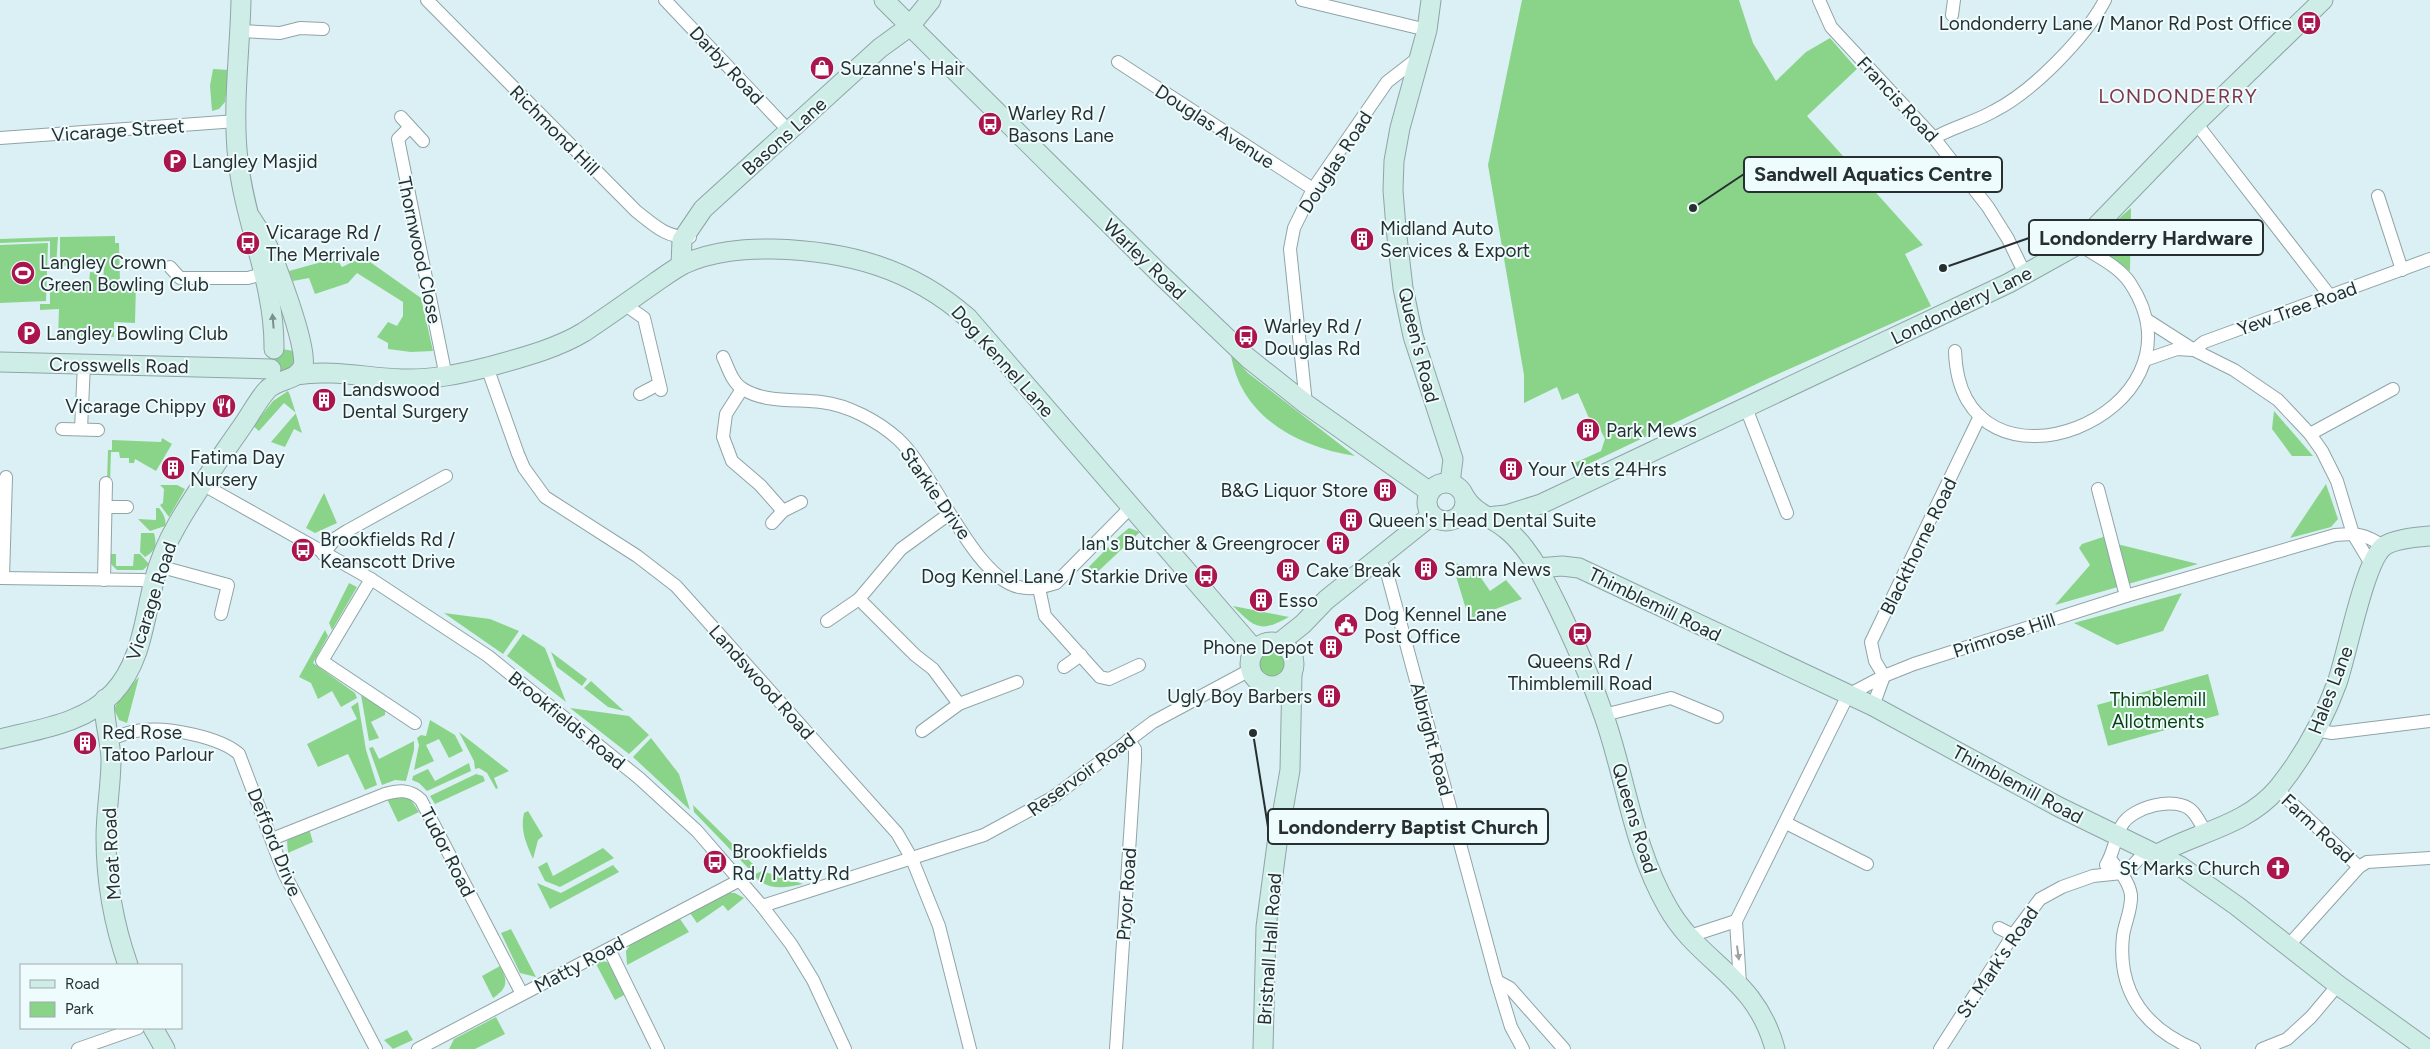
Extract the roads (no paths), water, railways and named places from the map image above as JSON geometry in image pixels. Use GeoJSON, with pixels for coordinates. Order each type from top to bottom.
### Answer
{"type":"FeatureCollection","features":[{"type":"Feature","properties":{"kind":"street","name":"Vicarage Road"},"geometry":{"type":"LineString","coordinates":[[0,739],[79,717],[114,693],[140,648],[156,574],[176,527],[202,484],[266,390],[279,365],[270,272],[263,237],[251,218],[238,159],[237,121],[242,0]]}},
{"type":"Feature","properties":{"kind":"street","name":"Richmond Hill"},"geometry":{"type":"LineString","coordinates":[[427,0],[636,211],[664,233],[676,238],[691,233]]}},
{"type":"Feature","properties":{"kind":"street","name":"Darby Road"},"geometry":{"type":"LineString","coordinates":[[665,0],[789,131]]}},
{"type":"Feature","properties":{"kind":"street","name":"Warley Road"},"geometry":{"type":"LineString","coordinates":[[884,0],[1158,273],[1248,358],[1306,404],[1430,492]]}},
{"type":"Feature","properties":{"kind":"street","name":"Basons Lane"},"geometry":{"type":"LineString","coordinates":[[905,22],[912,6],[925,0]]}},
{"type":"Feature","properties":{"kind":"street","name":"Basons Lane"},"geometry":{"type":"LineString","coordinates":[[681,265],[681,253],[703,210],[880,48],[890,26],[905,22],[931,0]]}},
{"type":"Feature","properties":{"kind":"street"},"geometry":{"type":"LineString","coordinates":[[1302,0],[1427,30]]}},
{"type":"Feature","properties":{"kind":"street","name":"Queen's Road"},"geometry":{"type":"LineString","coordinates":[[1431,0],[1427,30],[1418,58],[1394,161],[1396,228],[1413,336],[1453,459],[1450,483]]}},
{"type":"Feature","properties":{"kind":"street","name":"Francis Road"},"geometry":{"type":"LineString","coordinates":[[1819,0],[1831,26],[1934,138],[1988,207],[2008,239],[2025,274]]}},
{"type":"Feature","properties":{"kind":"street"},"geometry":{"type":"LineString","coordinates":[[1952,15],[1954,0]]}},
{"type":"Feature","properties":{"kind":"street"},"geometry":{"type":"LineString","coordinates":[[1934,138],[1995,111],[2036,82],[2057,61],[2099,12],[2105,0]]}},
{"type":"Feature","properties":{"kind":"street","name":"Londonderry Lane"},"geometry":{"type":"LineString","coordinates":[[1487,517],[1506,515],[1541,504],[2025,274],[2079,244],[2196,123],[2323,0]]}},
{"type":"Feature","properties":{"kind":"street"},"geometry":{"type":"LineString","coordinates":[[240,31],[280,33],[300,28],[323,29]]}},
{"type":"Feature","properties":{"kind":"street","name":"Douglas Road"},"geometry":{"type":"LineString","coordinates":[[1306,404],[1290,249],[1294,228],[1313,189],[1387,82],[1418,58]]}},
{"type":"Feature","properties":{"kind":"street","name":"Douglas Avenue"},"geometry":{"type":"LineString","coordinates":[[1118,62],[1313,189]]}},
{"type":"Feature","properties":{"kind":"street","name":"Vicarage Street"},"geometry":{"type":"LineString","coordinates":[[0,138],[237,121]]}},
{"type":"Feature","properties":{"kind":"street","name":"Thornwood Close"},"geometry":{"type":"LineString","coordinates":[[423,141],[405,122],[398,139],[446,377]]}},
{"type":"Feature","properties":{"kind":"street"},"geometry":{"type":"LineString","coordinates":[[2196,123],[2330,296]]}},
{"type":"Feature","properties":{"kind":"street"},"geometry":{"type":"LineString","coordinates":[[2378,196],[2402,270]]}},
{"type":"Feature","properties":{"kind":"street"},"geometry":{"type":"LineString","coordinates":[[691,233],[703,257]]}},
{"type":"Feature","properties":{"kind":"street"},"geometry":{"type":"LineString","coordinates":[[1955,351],[1959,380],[1968,400],[1980,416],[2000,430],[2042,437],[2079,428],[2097,418],[2126,393],[2145,360],[2147,320],[2130,282],[2115,268],[2079,244]]}},
{"type":"Feature","properties":{"kind":"street","name":"Dog Kennel Lane"},"geometry":{"type":"LineString","coordinates":[[279,365],[322,373],[359,376],[405,379],[446,377],[539,351],[582,333],[681,265],[703,257],[733,250],[754,249],[802,250],[849,257],[893,270],[944,297],[968,318],[1130,508],[1255,650]]}},
{"type":"Feature","properties":{"kind":"street","name":"Yew Tree Road"},"geometry":{"type":"LineString","coordinates":[[2194,350],[2204,342],[2430,260]]}},
{"type":"Feature","properties":{"kind":"street"},"geometry":{"type":"LineString","coordinates":[[170,267],[180,278],[248,278],[270,272]]}},
{"type":"Feature","properties":{"kind":"street","name":"Vicarage Road"},"geometry":{"type":"LineString","coordinates":[[270,272],[294,321],[302,353],[303,368],[279,365]]}},
{"type":"Feature","properties":{"kind":"street"},"geometry":{"type":"LineString","coordinates":[[624,304],[644,318],[660,387],[640,394]]}},
{"type":"Feature","properties":{"kind":"street"},"geometry":{"type":"LineString","coordinates":[[2147,320],[2194,350],[2234,370],[2278,400],[2310,434],[2322,451],[2337,481],[2353,534],[2371,564]]}},
{"type":"Feature","properties":{"kind":"street"},"geometry":{"type":"LineString","coordinates":[[279,365],[281,344],[291,344],[302,353]]}},
{"type":"Feature","properties":{"kind":"street"},"geometry":{"type":"LineString","coordinates":[[2145,360],[2176,349],[2194,350]]}},
{"type":"Feature","properties":{"kind":"street","name":"Dog Kennel Lane"},"geometry":{"type":"LineString","coordinates":[[302,353],[359,376]]}},
{"type":"Feature","properties":{"kind":"street"},"geometry":{"type":"LineString","coordinates":[[723,357],[732,377],[742,389],[726,414],[723,437],[732,461],[760,485],[783,511]]}},
{"type":"Feature","properties":{"kind":"street","name":"Crosswells Road"},"geometry":{"type":"LineString","coordinates":[[0,362],[237,368],[251,365],[279,365]]}},
{"type":"Feature","properties":{"kind":"street"},"geometry":{"type":"LineString","coordinates":[[81,429],[84,364]]}},
{"type":"Feature","properties":{"kind":"street","name":"Landswood Road"},"geometry":{"type":"LineString","coordinates":[[487,367],[524,468],[545,497],[637,556],[676,586],[892,827],[905,844],[939,926],[970,1049]]}},
{"type":"Feature","properties":{"kind":"street","name":"Starkie Drive"},"geometry":{"type":"LineString","coordinates":[[742,389],[772,399],[823,402],[848,409],[872,420],[899,440],[924,470],[949,514],[985,562],[1003,581],[1018,587],[1039,588]]}},
{"type":"Feature","properties":{"kind":"street"},"geometry":{"type":"LineString","coordinates":[[2310,434],[2393,389]]}},
{"type":"Feature","properties":{"kind":"street"},"geometry":{"type":"LineString","coordinates":[[1746,408],[1786,513]]}},
{"type":"Feature","properties":{"kind":"street","name":"Blackthorne Road"},"geometry":{"type":"LineString","coordinates":[[1884,676],[1875,661],[1871,642],[1980,416]]}},
{"type":"Feature","properties":{"kind":"street"},"geometry":{"type":"LineString","coordinates":[[62,429],[98,430]]}},
{"type":"Feature","properties":{"kind":"street"},"geometry":{"type":"LineString","coordinates":[[323,554],[336,538],[407,490],[446,476]]}},
{"type":"Feature","properties":{"kind":"street"},"geometry":{"type":"LineString","coordinates":[[6,477],[2,578],[104,580],[156,574],[228,585],[221,614]]}},
{"type":"Feature","properties":{"kind":"street"},"geometry":{"type":"LineString","coordinates":[[104,580],[106,483]]}},
{"type":"Feature","properties":{"kind":"street"},"geometry":{"type":"LineString","coordinates":[[1516,541],[1491,528],[1457,518],[1441,521],[1432,514],[1427,503],[1430,492],[1436,485],[1450,483],[1457,486],[1476,511],[1507,529],[1526,550],[1548,588]]}},
{"type":"Feature","properties":{"kind":"street","name":"Brookfields Road"},"geometry":{"type":"LineString","coordinates":[[202,484],[370,580],[488,656],[639,778],[683,818],[740,880],[791,944],[813,980],[845,1049]]}},
{"type":"Feature","properties":{"kind":"street"},"geometry":{"type":"LineString","coordinates":[[2098,489],[2126,596]]}},
{"type":"Feature","properties":{"kind":"street"},"geometry":{"type":"LineString","coordinates":[[1457,518],[1463,512],[1465,497]]}},
{"type":"Feature","properties":{"kind":"street"},"geometry":{"type":"LineString","coordinates":[[772,523],[783,511],[801,502]]}},
{"type":"Feature","properties":{"kind":"street","name":"Londonderry Lane"},"geometry":{"type":"LineString","coordinates":[[1516,541],[1523,525],[1541,504]]}},
{"type":"Feature","properties":{"kind":"street"},"geometry":{"type":"LineString","coordinates":[[106,507],[127,507]]}},
{"type":"Feature","properties":{"kind":"street"},"geometry":{"type":"LineString","coordinates":[[1130,508],[1056,583],[1039,588],[1045,616],[1100,677],[1109,678],[1140,665]]}},
{"type":"Feature","properties":{"kind":"street"},"geometry":{"type":"LineString","coordinates":[[827,621],[859,599],[901,549],[949,514]]}},
{"type":"Feature","properties":{"kind":"street"},"geometry":{"type":"LineString","coordinates":[[1279,643],[1303,624],[1326,600],[1376,557],[1432,514]]}},
{"type":"Feature","properties":{"kind":"street","name":"Primrose Hill"},"geometry":{"type":"LineString","coordinates":[[1884,676],[1914,664],[2126,596],[2335,535],[2353,534],[2368,536],[2383,546]]}},
{"type":"Feature","properties":{"kind":"street"},"geometry":{"type":"LineString","coordinates":[[2383,546],[2410,537],[2430,536]]}},
{"type":"Feature","properties":{"kind":"street","name":"Hales Lane"},"geometry":{"type":"LineString","coordinates":[[2152,852],[2204,835],[2238,821],[2260,806],[2277,789],[2308,746],[2337,683],[2371,564],[2383,546]]}},
{"type":"Feature","properties":{"kind":"street","name":"Albright Road"},"geometry":{"type":"LineString","coordinates":[[1376,557],[1387,573],[1497,981],[1512,1027],[1523,1049]]}},
{"type":"Feature","properties":{"kind":"street","name":"Thimblemill Road"},"geometry":{"type":"LineString","coordinates":[[1538,568],[1562,566],[1579,568],[1873,706],[2059,807],[2180,866],[2237,906],[2338,985],[2427,1049]]}},
{"type":"Feature","properties":{"kind":"street","name":"Thimblemill Road"},"geometry":{"type":"LineString","coordinates":[[1548,588],[1562,575],[1579,568]]}},
{"type":"Feature","properties":{"kind":"street"},"geometry":{"type":"LineString","coordinates":[[370,580],[322,661],[416,723]]}},
{"type":"Feature","properties":{"kind":"street","name":"Queens Road"},"geometry":{"type":"LineString","coordinates":[[1548,588],[1604,715],[1644,860],[1667,908],[1690,936],[1740,984],[1763,1016],[1775,1049]]}},
{"type":"Feature","properties":{"kind":"street"},"geometry":{"type":"LineString","coordinates":[[859,599],[915,655],[933,669],[959,704]]}},
{"type":"Feature","properties":{"kind":"street"},"geometry":{"type":"LineString","coordinates":[[1293,671],[1291,654],[1288,648],[1279,643],[1264,643],[1255,650],[1250,660],[1250,670],[1259,683],[1274,687],[1283,684],[1293,671],[1303,624]]}},
{"type":"Feature","properties":{"kind":"street"},"geometry":{"type":"LineString","coordinates":[[1064,667],[1081,655]]}},
{"type":"Feature","properties":{"kind":"street","name":"Reservoir Road"},"geometry":{"type":"LineString","coordinates":[[762,906],[984,835],[1021,816],[1074,782],[1153,722],[1250,670]]}},
{"type":"Feature","properties":{"kind":"street","name":"Bristnall Hall Road"},"geometry":{"type":"LineString","coordinates":[[1263,1049],[1266,926],[1276,844],[1290,770],[1293,671]]}},
{"type":"Feature","properties":{"kind":"street"},"geometry":{"type":"LineString","coordinates":[[1740,984],[1736,921],[1848,695],[1884,676]]}},
{"type":"Feature","properties":{"kind":"street"},"geometry":{"type":"LineString","coordinates":[[1873,706],[1884,676]]}},
{"type":"Feature","properties":{"kind":"street"},"geometry":{"type":"LineString","coordinates":[[922,731],[959,704],[1017,682]]}},
{"type":"Feature","properties":{"kind":"street","name":"Bristnall Hall Road"},"geometry":{"type":"LineString","coordinates":[[1274,687],[1291,730]]}},
{"type":"Feature","properties":{"kind":"street"},"geometry":{"type":"LineString","coordinates":[[1604,715],[1671,698],[1717,717]]}},
{"type":"Feature","properties":{"kind":"street","name":"Moat Road"},"geometry":{"type":"LineString","coordinates":[[100,703],[104,709],[112,760],[106,838],[110,888],[116,921],[128,964]]}},
{"type":"Feature","properties":{"kind":"street"},"geometry":{"type":"LineString","coordinates":[[79,717],[94,719],[110,740]]}},
{"type":"Feature","properties":{"kind":"street"},"geometry":{"type":"LineString","coordinates":[[2316,730],[2332,733],[2430,721]]}},
{"type":"Feature","properties":{"kind":"street","name":"Defford Drive"},"geometry":{"type":"LineString","coordinates":[[110,740],[141,730],[151,730],[217,740],[229,745],[239,754],[284,873],[376,1049]]}},
{"type":"Feature","properties":{"kind":"street","name":"Pryor Road"},"geometry":{"type":"LineString","coordinates":[[1116,1049],[1134,760],[1134,749],[1128,740]]}},
{"type":"Feature","properties":{"kind":"street","name":"Farm Road"},"geometry":{"type":"LineString","coordinates":[[2277,789],[2359,867]]}},
{"type":"Feature","properties":{"kind":"street","name":"Tudor Road"},"geometry":{"type":"LineString","coordinates":[[272,839],[384,794],[399,790],[413,793],[421,800],[522,994]]}},
{"type":"Feature","properties":{"kind":"street","name":"St. Mark's Road"},"geometry":{"type":"LineString","coordinates":[[2092,876],[2105,866],[2110,859],[2122,825],[2131,816],[2144,808],[2165,804],[2178,805],[2191,810],[2204,835]]}},
{"type":"Feature","properties":{"kind":"street"},"geometry":{"type":"LineString","coordinates":[[1786,823],[1868,864]]}},
{"type":"Feature","properties":{"kind":"street","name":"Hales Lane"},"geometry":{"type":"LineString","coordinates":[[2180,866],[2188,850],[2204,835]]}},
{"type":"Feature","properties":{"kind":"street"},"geometry":{"type":"LineString","coordinates":[[2122,873],[2152,852]]}},
{"type":"Feature","properties":{"kind":"street","name":"Farm Road"},"geometry":{"type":"LineString","coordinates":[[2288,946],[2359,867],[2367,862],[2430,858]]}},
{"type":"Feature","properties":{"kind":"street"},"geometry":{"type":"LineString","coordinates":[[2110,859],[2122,873],[2131,894],[2124,933],[2123,969],[2134,1000],[2151,1024],[2173,1045],[2194,1049]]}},
{"type":"Feature","properties":{"kind":"street","name":"St. Mark's Road"},"geometry":{"type":"LineString","coordinates":[[1940,1049],[2013,935],[2040,899],[2062,887],[2092,876],[2122,873]]}},
{"type":"Feature","properties":{"kind":"street","name":"Matty Road"},"geometry":{"type":"LineString","coordinates":[[418,1049],[435,1045],[522,994],[740,880]]}},
{"type":"Feature","properties":{"kind":"street"},"geometry":{"type":"LineString","coordinates":[[1690,936],[1736,921]]}},
{"type":"Feature","properties":{"kind":"street"},"geometry":{"type":"LineString","coordinates":[[1999,928],[2013,935]]}},
{"type":"Feature","properties":{"kind":"street"},"geometry":{"type":"LineString","coordinates":[[609,949],[658,1049]]}},
{"type":"Feature","properties":{"kind":"street"},"geometry":{"type":"LineString","coordinates":[[1497,981],[1510,988],[1564,1049]]}},
{"type":"Feature","properties":{"kind":"street"},"geometry":{"type":"LineString","coordinates":[[2262,1049],[2286,1039],[2311,1017],[2338,985]]}},
{"type":"Feature","properties":{"kind":"street"},"geometry":{"type":"LineString","coordinates":[[78,1049],[135,1029]]}},
{"type":"Feature","properties":{"kind":"street"},"geometry":{"type":"LineString","coordinates":[[154,1029],[165,1049]]}},
{"type":"Feature","properties":{"kind":"place","name":"Londonderry Lane / Manor Rd Post Office"},"geometry":{"type":"Point","coordinates":[2309,23]}},
{"type":"Feature","properties":{"kind":"place","name":"Suzanne's Hair"},"geometry":{"type":"Point","coordinates":[822,68]}},
{"type":"Feature","properties":{"kind":"place","name":"Warley Rd / Basons Lane"},"geometry":{"type":"Point","coordinates":[990,124]}},
{"type":"Feature","properties":{"kind":"place","name":"Langley Masjid"},"geometry":{"type":"Point","coordinates":[175,161]}},
{"type":"Feature","properties":{"kind":"place","name":"Sandwell Aquatics Centre"},"geometry":{"type":"Point","coordinates":[1693,208]}},
{"type":"Feature","properties":{"kind":"place","name":"Midland Auto Services & Export"},"geometry":{"type":"Point","coordinates":[1362,239]}},
{"type":"Feature","properties":{"kind":"place","name":"Vicarage Rd / The Merrivale"},"geometry":{"type":"Point","coordinates":[248,243]}},
{"type":"Feature","properties":{"kind":"place","name":"Londonderry Hardware"},"geometry":{"type":"Point","coordinates":[1943,268]}},
{"type":"Feature","properties":{"kind":"place","name":"Langley Crown Green Bowling Club"},"geometry":{"type":"Point","coordinates":[23,273]}},
{"type":"Feature","properties":{"kind":"place","name":"Langley Bowling Club"},"geometry":{"type":"Point","coordinates":[29,333]}},
{"type":"Feature","properties":{"kind":"place","name":"Warley Rd / Douglas Rd"},"geometry":{"type":"Point","coordinates":[1246,337]}},
{"type":"Feature","properties":{"kind":"place","name":"Landswood Dental Surgery"},"geometry":{"type":"Point","coordinates":[324,400]}},
{"type":"Feature","properties":{"kind":"place","name":"Vicarage Chippy"},"geometry":{"type":"Point","coordinates":[224,406]}},
{"type":"Feature","properties":{"kind":"place","name":"Park Mews"},"geometry":{"type":"Point","coordinates":[1588,430]}},
{"type":"Feature","properties":{"kind":"place","name":"Fatima Day Nursery"},"geometry":{"type":"Point","coordinates":[173,468]}},
{"type":"Feature","properties":{"kind":"place","name":"Your Vets 24Hrs"},"geometry":{"type":"Point","coordinates":[1511,469]}},
{"type":"Feature","properties":{"kind":"place","name":"B&G Liquor Store"},"geometry":{"type":"Point","coordinates":[1385,490]}},
{"type":"Feature","properties":{"kind":"place","name":"Queen's Head Dental Suite"},"geometry":{"type":"Point","coordinates":[1351,520]}},
{"type":"Feature","properties":{"kind":"place","name":"Ian's Butcher & Greengrocer"},"geometry":{"type":"Point","coordinates":[1338,543]}},
{"type":"Feature","properties":{"kind":"place","name":"Brookfields Rd / Keanscott Drive"},"geometry":{"type":"Point","coordinates":[303,550]}},
{"type":"Feature","properties":{"kind":"place","name":"Samra News"},"geometry":{"type":"Point","coordinates":[1426,569]}},
{"type":"Feature","properties":{"kind":"place","name":"Cake Break"},"geometry":{"type":"Point","coordinates":[1288,570]}},
{"type":"Feature","properties":{"kind":"place","name":"Dog Kennel Lane / Starkie Drive"},"geometry":{"type":"Point","coordinates":[1206,576]}},
{"type":"Feature","properties":{"kind":"place","name":"Esso"},"geometry":{"type":"Point","coordinates":[1261,600]}},
{"type":"Feature","properties":{"kind":"place","name":"Dog Kennel Lane Post Office"},"geometry":{"type":"Point","coordinates":[1346,625]}},
{"type":"Feature","properties":{"kind":"place","name":"Queens Rd / Thimblemill Road"},"geometry":{"type":"Point","coordinates":[1580,634]}},
{"type":"Feature","properties":{"kind":"place","name":"Phone Depot"},"geometry":{"type":"Point","coordinates":[1331,647]}},
{"type":"Feature","properties":{"kind":"place","name":"Ugly Boy Barbers"},"geometry":{"type":"Point","coordinates":[1329,696]}},
{"type":"Feature","properties":{"kind":"place","name":"Londonderry Baptist Church"},"geometry":{"type":"Point","coordinates":[1253,733]}},
{"type":"Feature","properties":{"kind":"place","name":"Red Rose Tatoo Parlour"},"geometry":{"type":"Point","coordinates":[85,743]}},
{"type":"Feature","properties":{"kind":"place","name":"Brookfields Rd / Matty Rd"},"geometry":{"type":"Point","coordinates":[715,862]}},
{"type":"Feature","properties":{"kind":"place","name":"St Marks Church"},"geometry":{"type":"Point","coordinates":[2278,868]}},
{"type":"Feature","properties":{"kind":"district","name":"LONDONDERRY"},"geometry":{"type":"Point","coordinates":[2178,96]}},
{"type":"Feature","properties":{"kind":"park label","name":"Thimblemill Allotments"},"geometry":{"type":"Point","coordinates":[2158,710]}}]}
